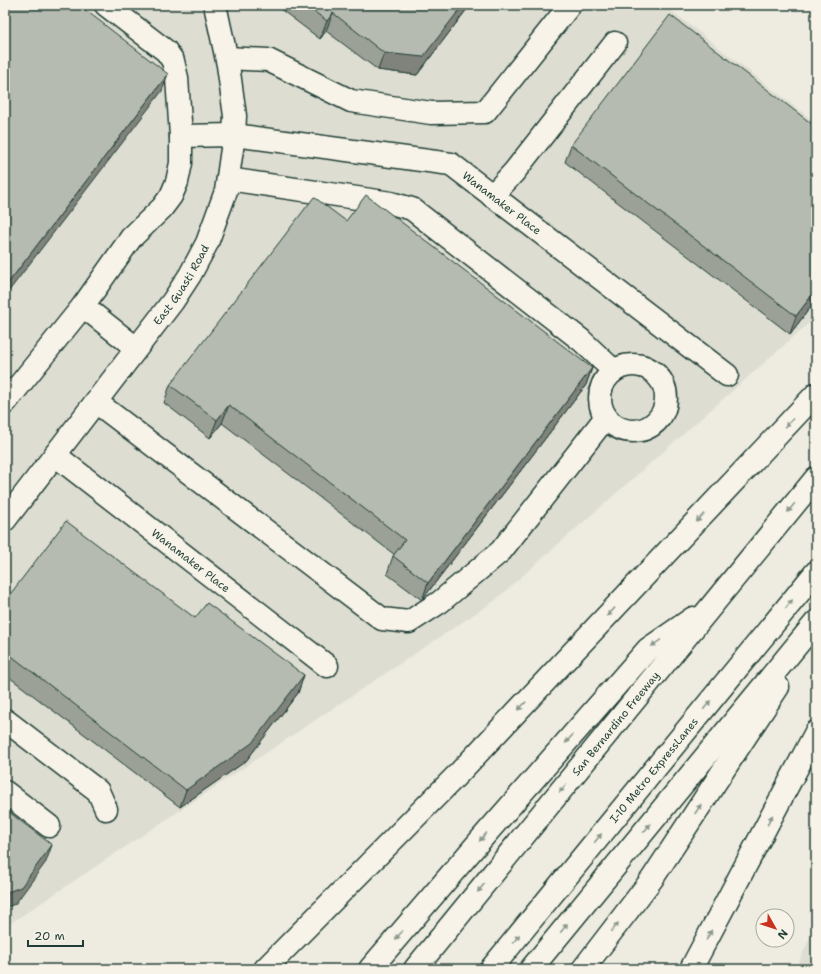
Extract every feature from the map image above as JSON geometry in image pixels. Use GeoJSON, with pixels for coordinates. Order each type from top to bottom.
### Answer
{"type":"FeatureCollection","features":[{"type":"Feature","properties":{"kind":"main road"},"geometry":{"type":"LineString","coordinates":[[5,403],[83,306],[131,238],[162,208],[171,196],[177,182],[182,163],[182,136],[177,78],[173,61],[166,51],[106,5]]}},
{"type":"Feature","properties":{"kind":"main road","name":"East Guasti Road"},"geometry":{"type":"LineString","coordinates":[[5,520],[96,402],[186,281],[207,243],[226,191],[234,136],[234,116],[227,58],[214,5]]}},
{"type":"Feature","properties":{"kind":"main road"},"geometry":{"type":"LineString","coordinates":[[227,58],[268,60],[351,101],[431,113],[486,112],[570,5]]}},
{"type":"Feature","properties":{"kind":"main road"},"geometry":{"type":"LineString","coordinates":[[492,196],[514,172],[615,43]]}},
{"type":"Feature","properties":{"kind":"main road","name":"Wanamaker Place"},"geometry":{"type":"LineString","coordinates":[[182,136],[234,136],[451,164],[727,376]]}},
{"type":"Feature","properties":{"kind":"main road"},"geometry":{"type":"LineString","coordinates":[[228,179],[390,203],[412,209],[580,340],[614,372]]}},
{"type":"Feature","properties":{"kind":"main road"},"geometry":{"type":"LineString","coordinates":[[83,306],[136,348]]}},
{"type":"Feature","properties":{"kind":"main road"},"geometry":{"type":"LineString","coordinates":[[634,365],[644,367],[654,372],[661,380],[665,389],[666,399],[664,410],[659,419],[651,426],[641,431],[629,431],[618,428],[606,417],[600,401],[606,380],[614,372],[624,367],[634,365]]}},
{"type":"Feature","properties":{"kind":"main road"},"geometry":{"type":"LineString","coordinates":[[265,969],[459,773],[816,394]]}},
{"type":"Feature","properties":{"kind":"main road"},"geometry":{"type":"LineString","coordinates":[[96,402],[382,619],[409,622],[440,602],[501,551],[606,417]]}},
{"type":"Feature","properties":{"kind":"main road","name":"Wanamaker Place"},"geometry":{"type":"LineString","coordinates":[[54,455],[327,666]]}},
{"type":"Feature","properties":{"kind":"main road","name":"San Bernardino Freeway"},"geometry":{"type":"LineString","coordinates":[[415,969],[816,478]]}},
{"type":"Feature","properties":{"kind":"main road","name":"I-10 Metro ExpressLanes"},"geometry":{"type":"LineString","coordinates":[[491,969],[816,572]]}},
{"type":"Feature","properties":{"kind":"main road"},"geometry":{"type":"LineString","coordinates":[[370,969],[648,649],[712,605]]}},
{"type":"Feature","properties":{"kind":"main road"},"geometry":{"type":"LineString","coordinates":[[531,969],[816,622]]}},
{"type":"Feature","properties":{"kind":"main road"},"geometry":{"type":"LineString","coordinates":[[583,969],[652,879],[816,630]]}},
{"type":"Feature","properties":{"kind":"main road"},"geometry":{"type":"LineString","coordinates":[[5,720],[98,791],[106,809]]}},
{"type":"Feature","properties":{"kind":"main road"},"geometry":{"type":"LineString","coordinates":[[691,969],[816,732]]}},
{"type":"Feature","properties":{"kind":"main road"},"geometry":{"type":"LineString","coordinates":[[5,792],[48,826]]}},
{"type":"Feature","properties":{"kind":"shaded area"},"geometry":{"type":"Polygon","coordinates":[[[5,5],[664,5],[816,123],[816,317],[494,601],[5,927],[5,5]]]}},
{"type":"Feature","properties":{"kind":"shaded area"},"geometry":{"type":"Polygon","coordinates":[[[816,923],[816,969],[796,969],[816,923]]]}},
{"type":"Feature","properties":{"kind":"building"},"geometry":{"type":"Polygon","coordinates":[[[5,5],[79,5],[168,74],[5,287],[5,5]]]}},
{"type":"Feature","properties":{"kind":"building"},"geometry":{"type":"Polygon","coordinates":[[[305,5],[463,5],[423,57],[384,53],[333,13],[327,21],[305,5]]]}},
{"type":"Feature","properties":{"kind":"building"},"geometry":{"type":"Polygon","coordinates":[[[670,15],[816,127],[816,290],[796,316],[571,145],[670,15]]]}},
{"type":"Feature","properties":{"kind":"building"},"geometry":{"type":"Polygon","coordinates":[[[366,195],[592,368],[428,583],[393,556],[405,540],[229,405],[217,420],[170,385],[314,197],[346,221],[366,195]]]}},
{"type":"Feature","properties":{"kind":"building"},"geometry":{"type":"Polygon","coordinates":[[[66,521],[195,618],[207,603],[304,675],[252,743],[186,790],[5,651],[5,601],[66,521]]]}},
{"type":"Feature","properties":{"kind":"building"},"geometry":{"type":"Polygon","coordinates":[[[5,809],[52,845],[21,887],[5,893],[5,809]]]}}]}
